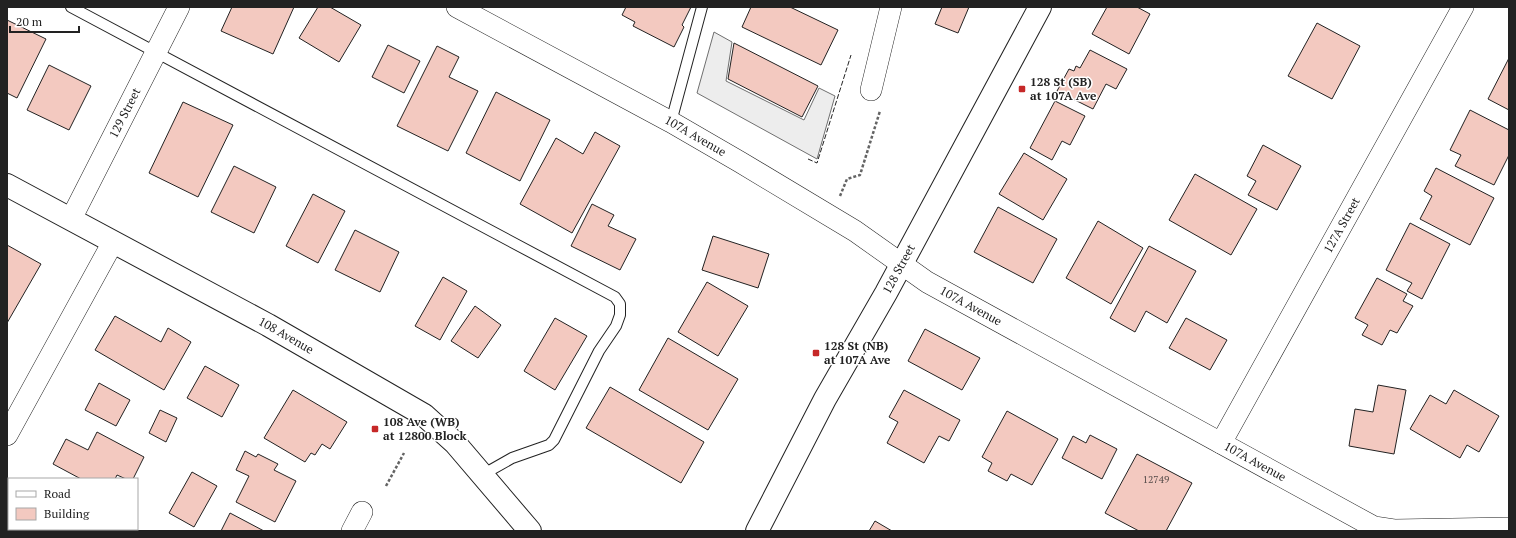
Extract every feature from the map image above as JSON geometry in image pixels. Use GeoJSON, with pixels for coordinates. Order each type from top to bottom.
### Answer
{"type":"FeatureCollection","features":[{"type":"Feature","properties":{"kind":"main road","name":"128 Street"},"geometry":{"type":"LineString","coordinates":[[757,531],[824,399],[901,264],[1040,7]]}},
{"type":"Feature","properties":{"kind":"main road","name":"108 Avenue"},"geometry":{"type":"LineString","coordinates":[[7,185],[268,325],[424,415],[455,444],[530,531]]}},
{"type":"Feature","properties":{"kind":"street","name":"129 Street"},"geometry":{"type":"LineString","coordinates":[[72,219],[155,51],[179,7]]}},
{"type":"Feature","properties":{"kind":"street","name":"107A Avenue"},"geometry":{"type":"LineString","coordinates":[[457,7],[671,122],[855,230],[927,282],[1374,527],[1394,530],[1509,528]]}},
{"type":"Feature","properties":{"kind":"street"},"geometry":{"type":"LineString","coordinates":[[877,97],[891,7]]}},
{"type":"Feature","properties":{"kind":"street","name":"127A Street"},"geometry":{"type":"LineString","coordinates":[[1221,443],[1463,7]]}},
{"type":"Feature","properties":{"kind":"street"},"geometry":{"type":"LineString","coordinates":[[7,435],[113,242]]}},
{"type":"Feature","properties":{"kind":"lane"},"geometry":{"type":"LineString","coordinates":[[71,7],[615,297],[620,304],[620,315],[616,326],[599,351],[554,440],[549,445],[512,458],[482,475]]}},
{"type":"Feature","properties":{"kind":"lane"},"geometry":{"type":"LineString","coordinates":[[671,122],[702,7]]}},
{"type":"Feature","properties":{"kind":"path"},"geometry":{"type":"LineString","coordinates":[[839,199],[847,179],[860,175],[877,97]]}},
{"type":"Feature","properties":{"kind":"path"},"geometry":{"type":"LineString","coordinates":[[386,486],[404,453]]}},
{"type":"Feature","properties":{"kind":"shaded area"},"geometry":{"type":"Polygon","coordinates":[[[714,32],[732,42],[726,81],[804,120],[819,88],[835,96],[817,159],[697,93],[714,32]]]}},
{"type":"Feature","properties":{"kind":"building"},"geometry":{"type":"Polygon","coordinates":[[[232,7],[294,7],[273,54],[221,31],[232,7]]]}},
{"type":"Feature","properties":{"kind":"building"},"geometry":{"type":"Polygon","coordinates":[[[318,7],[330,7],[361,25],[339,62],[299,38],[318,7]]]}},
{"type":"Feature","properties":{"kind":"building"},"geometry":{"type":"Polygon","coordinates":[[[626,7],[691,7],[682,25],[684,27],[674,47],[633,26],[635,22],[622,15],[626,7]]]}},
{"type":"Feature","properties":{"kind":"building"},"geometry":{"type":"Polygon","coordinates":[[[751,7],[790,7],[838,30],[821,65],[742,27],[751,7]]]}},
{"type":"Feature","properties":{"kind":"building"},"geometry":{"type":"Polygon","coordinates":[[[942,7],[969,7],[958,33],[935,24],[942,7]]]}},
{"type":"Feature","properties":{"kind":"building"},"geometry":{"type":"Polygon","coordinates":[[[1107,7],[1137,7],[1150,14],[1129,54],[1092,34],[1107,7]]]}},
{"type":"Feature","properties":{"kind":"building"},"geometry":{"type":"Polygon","coordinates":[[[7,20],[46,39],[17,98],[7,93],[7,20]]]}},
{"type":"Feature","properties":{"kind":"building"},"geometry":{"type":"Polygon","coordinates":[[[1317,23],[1360,46],[1332,99],[1288,76],[1317,23]]]}},
{"type":"Feature","properties":{"kind":"building"},"geometry":{"type":"Polygon","coordinates":[[[734,43],[818,86],[802,117],[728,79],[734,43]]]}},
{"type":"Feature","properties":{"kind":"building"},"geometry":{"type":"Polygon","coordinates":[[[388,45],[420,61],[404,93],[372,77],[388,45]]]}},
{"type":"Feature","properties":{"kind":"building"},"geometry":{"type":"Polygon","coordinates":[[[437,46],[459,57],[449,77],[478,91],[448,151],[397,126],[437,46]]]}},
{"type":"Feature","properties":{"kind":"building"},"geometry":{"type":"Polygon","coordinates":[[[1090,50],[1127,69],[1116,89],[1106,84],[1093,109],[1057,91],[1069,69],[1074,71],[1076,66],[1080,68],[1090,50]]]}},
{"type":"Feature","properties":{"kind":"building"},"geometry":{"type":"Polygon","coordinates":[[[1509,58],[1509,110],[1488,99],[1509,58]]]}},
{"type":"Feature","properties":{"kind":"building"},"geometry":{"type":"Polygon","coordinates":[[[49,65],[91,86],[69,130],[27,110],[49,65]]]}},
{"type":"Feature","properties":{"kind":"building"},"geometry":{"type":"Polygon","coordinates":[[[496,92],[550,120],[520,181],[466,153],[496,92]]]}},
{"type":"Feature","properties":{"kind":"building"},"geometry":{"type":"Polygon","coordinates":[[[1055,101],[1085,116],[1070,145],[1062,141],[1052,160],[1030,148],[1055,101]]]}},
{"type":"Feature","properties":{"kind":"building"},"geometry":{"type":"Polygon","coordinates":[[[183,102],[233,125],[198,197],[149,173],[183,102]]]}},
{"type":"Feature","properties":{"kind":"building"},"geometry":{"type":"Polygon","coordinates":[[[1470,110],[1509,130],[1509,155],[1494,185],[1455,166],[1461,155],[1450,150],[1470,110]]]}},
{"type":"Feature","properties":{"kind":"building"},"geometry":{"type":"Polygon","coordinates":[[[595,132],[620,146],[572,233],[520,204],[556,138],[583,154],[595,132]]]}},
{"type":"Feature","properties":{"kind":"building"},"geometry":{"type":"Polygon","coordinates":[[[1263,145],[1301,166],[1277,210],[1248,195],[1256,181],[1247,176],[1263,145]]]}},
{"type":"Feature","properties":{"kind":"building"},"geometry":{"type":"Polygon","coordinates":[[[1024,153],[1067,179],[1043,220],[999,194],[1024,153]]]}},
{"type":"Feature","properties":{"kind":"building"},"geometry":{"type":"Polygon","coordinates":[[[234,166],[276,187],[254,233],[211,212],[234,166]]]}},
{"type":"Feature","properties":{"kind":"building"},"geometry":{"type":"Polygon","coordinates":[[[1436,168],[1494,198],[1470,245],[1420,219],[1432,196],[1424,191],[1436,168]]]}},
{"type":"Feature","properties":{"kind":"building"},"geometry":{"type":"Polygon","coordinates":[[[1195,174],[1257,209],[1231,255],[1169,220],[1195,174]]]}},
{"type":"Feature","properties":{"kind":"building"},"geometry":{"type":"Polygon","coordinates":[[[313,194],[345,211],[318,263],[286,246],[313,194]]]}},
{"type":"Feature","properties":{"kind":"building"},"geometry":{"type":"Polygon","coordinates":[[[592,204],[614,215],[608,226],[636,239],[620,270],[571,246],[592,204]]]}},
{"type":"Feature","properties":{"kind":"building"},"geometry":{"type":"Polygon","coordinates":[[[998,207],[1057,239],[1033,283],[974,252],[998,207]]]}},
{"type":"Feature","properties":{"kind":"building"},"geometry":{"type":"Polygon","coordinates":[[[1098,221],[1143,248],[1111,304],[1066,278],[1098,221]]]}},
{"type":"Feature","properties":{"kind":"building"},"geometry":{"type":"Polygon","coordinates":[[[1410,223],[1450,244],[1422,299],[1407,291],[1412,283],[1386,270],[1410,223]]]}},
{"type":"Feature","properties":{"kind":"building"},"geometry":{"type":"Polygon","coordinates":[[[355,230],[399,252],[380,292],[335,270],[355,230]]]}},
{"type":"Feature","properties":{"kind":"building"},"geometry":{"type":"Polygon","coordinates":[[[713,236],[769,254],[758,288],[702,270],[713,236]]]}},
{"type":"Feature","properties":{"kind":"building"},"geometry":{"type":"Polygon","coordinates":[[[7,245],[41,264],[7,323],[7,245]]]}},
{"type":"Feature","properties":{"kind":"building"},"geometry":{"type":"Polygon","coordinates":[[[1149,246],[1196,271],[1167,323],[1146,311],[1135,332],[1110,318],[1149,246]]]}},
{"type":"Feature","properties":{"kind":"building"},"geometry":{"type":"Polygon","coordinates":[[[443,277],[467,291],[440,340],[415,326],[443,277]]]}},
{"type":"Feature","properties":{"kind":"building"},"geometry":{"type":"Polygon","coordinates":[[[1377,278],[1407,294],[1403,301],[1413,306],[1397,333],[1390,330],[1382,345],[1362,335],[1368,325],[1355,318],[1377,278]]]}},
{"type":"Feature","properties":{"kind":"building"},"geometry":{"type":"Polygon","coordinates":[[[707,282],[748,306],[718,356],[678,332],[707,282]]]}},
{"type":"Feature","properties":{"kind":"building"},"geometry":{"type":"Polygon","coordinates":[[[475,306],[501,325],[478,358],[451,341],[475,306]]]}},
{"type":"Feature","properties":{"kind":"building"},"geometry":{"type":"Polygon","coordinates":[[[115,316],[161,342],[168,328],[191,342],[164,390],[95,350],[115,316]]]}},
{"type":"Feature","properties":{"kind":"building"},"geometry":{"type":"Polygon","coordinates":[[[555,318],[587,336],[555,390],[524,371],[555,318]]]}},
{"type":"Feature","properties":{"kind":"building"},"geometry":{"type":"Polygon","coordinates":[[[1186,318],[1227,340],[1210,370],[1169,348],[1186,318]]]}},
{"type":"Feature","properties":{"kind":"building"},"geometry":{"type":"Polygon","coordinates":[[[925,329],[980,358],[962,390],[908,361],[925,329]]]}},
{"type":"Feature","properties":{"kind":"building"},"geometry":{"type":"Polygon","coordinates":[[[668,338],[738,379],[708,430],[639,390],[668,338]]]}},
{"type":"Feature","properties":{"kind":"building"},"geometry":{"type":"Polygon","coordinates":[[[205,366],[239,385],[222,417],[187,398],[205,366]]]}},
{"type":"Feature","properties":{"kind":"building"},"geometry":{"type":"Polygon","coordinates":[[[99,383],[130,400],[116,426],[85,410],[99,383]]]}},
{"type":"Feature","properties":{"kind":"building"},"geometry":{"type":"Polygon","coordinates":[[[1378,385],[1406,390],[1394,454],[1349,446],[1355,409],[1373,412],[1378,385]]]}},
{"type":"Feature","properties":{"kind":"building"},"geometry":{"type":"Polygon","coordinates":[[[610,387],[704,442],[681,483],[586,428],[610,387]]]}},
{"type":"Feature","properties":{"kind":"building"},"geometry":{"type":"Polygon","coordinates":[[[293,390],[347,422],[330,449],[322,444],[315,455],[311,453],[305,462],[264,438],[293,390]]]}},
{"type":"Feature","properties":{"kind":"building"},"geometry":{"type":"Polygon","coordinates":[[[904,390],[960,420],[949,441],[939,436],[924,463],[887,443],[898,422],[889,417],[904,390]]]}},
{"type":"Feature","properties":{"kind":"building"},"geometry":{"type":"Polygon","coordinates":[[[1454,390],[1499,416],[1479,452],[1467,445],[1460,458],[1410,429],[1430,395],[1446,404],[1454,390]]]}},
{"type":"Feature","properties":{"kind":"building"},"geometry":{"type":"Polygon","coordinates":[[[160,410],[177,418],[166,442],[149,433],[160,410]]]}},
{"type":"Feature","properties":{"kind":"building"},"geometry":{"type":"Polygon","coordinates":[[[1007,411],[1058,439],[1032,485],[1011,474],[1007,481],[988,471],[992,463],[982,457],[1007,411]]]}},
{"type":"Feature","properties":{"kind":"building"},"geometry":{"type":"Polygon","coordinates":[[[97,432],[144,457],[134,478],[124,478],[117,475],[116,478],[79,478],[53,464],[66,439],[88,450],[97,432]]]}},
{"type":"Feature","properties":{"kind":"building"},"geometry":{"type":"Polygon","coordinates":[[[1090,435],[1117,449],[1102,479],[1062,458],[1073,436],[1086,443],[1090,435]]]}},
{"type":"Feature","properties":{"kind":"building"},"geometry":{"type":"Polygon","coordinates":[[[245,451],[256,457],[258,454],[278,464],[274,470],[296,481],[275,522],[236,502],[249,476],[236,470],[245,451]]]}},
{"type":"Feature","properties":{"kind":"building"},"geometry":{"type":"Polygon","coordinates":[[[1137,454],[1192,483],[1166,531],[1139,531],[1105,513],[1137,454]]]}},
{"type":"Feature","properties":{"kind":"building"},"geometry":{"type":"Polygon","coordinates":[[[192,472],[217,486],[194,527],[169,513],[192,472]]]}},
{"type":"Feature","properties":{"kind":"building"},"geometry":{"type":"Polygon","coordinates":[[[230,513],[264,531],[221,531],[230,513]]]}},
{"type":"Feature","properties":{"kind":"building"},"geometry":{"type":"Polygon","coordinates":[[[875,521],[892,531],[869,531],[875,521]]]}},
{"type":"Feature","properties":{"kind":"fence"},"geometry":{"type":"LineString","coordinates":[[808,159],[817,163],[851,55]]}},
{"type":"Feature","properties":{"kind":"place","name":"128 St (SB) at 107A Ave"},"geometry":{"type":"Point","coordinates":[1022,89]}},
{"type":"Feature","properties":{"kind":"place","name":"128 St (NB) at 107A Ave"},"geometry":{"type":"Point","coordinates":[816,353]}},
{"type":"Feature","properties":{"kind":"place","name":"108 Ave (WB) at 12800 Block"},"geometry":{"type":"Point","coordinates":[375,429]}}]}
